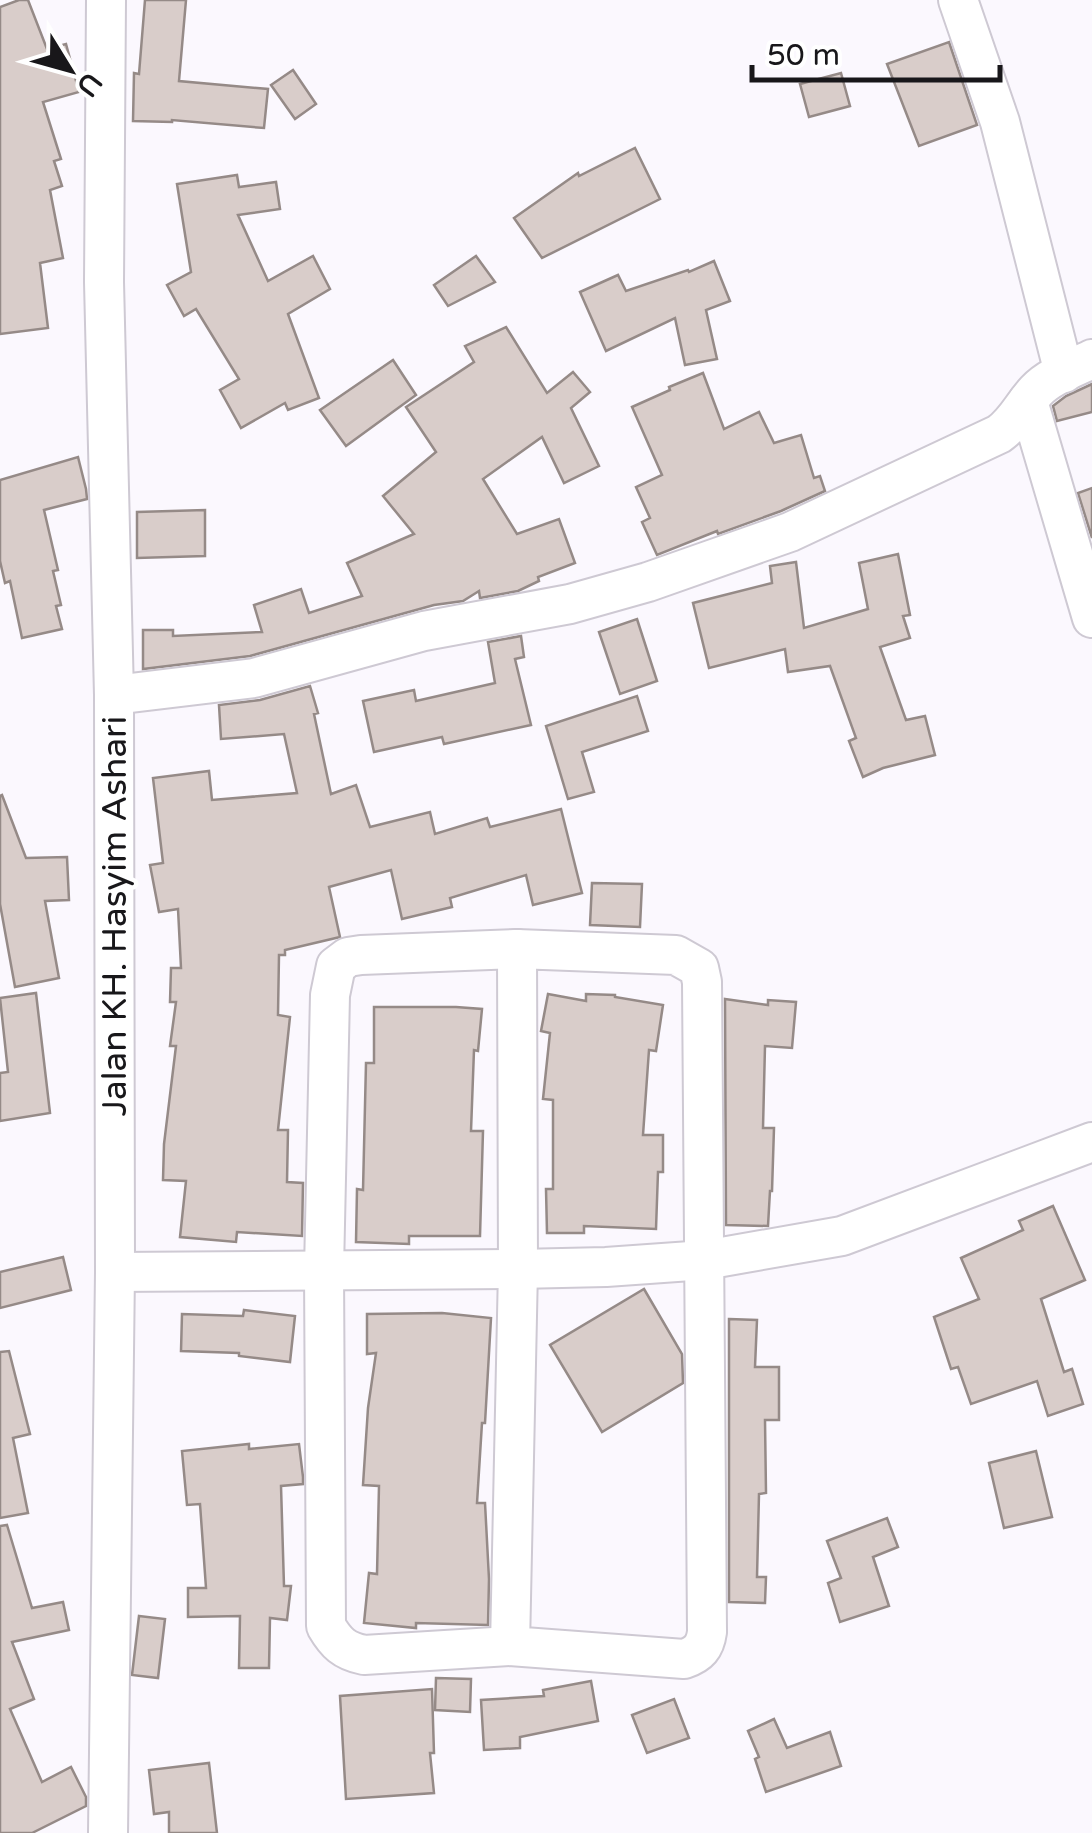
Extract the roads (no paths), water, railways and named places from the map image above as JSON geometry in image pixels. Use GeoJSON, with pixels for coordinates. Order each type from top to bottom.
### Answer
{"type":"FeatureCollection","features":[{"type":"Feature","properties":{"kind":"street","name":"Jalan KH. Hasyim Ashari"},"geometry":{"type":"LineString","coordinates":[[106,0],[104,282],[114,695],[114,1272],[108,1833]]}},
{"type":"Feature","properties":{"kind":"street"},"geometry":{"type":"LineString","coordinates":[[114,695],[254,678],[424,631],[570,604],[648,582],[790,532],[1010,427],[1041,386],[1078,366],[958,0]]}},
{"type":"Feature","properties":{"kind":"street"},"geometry":{"type":"LineString","coordinates":[[1028,401],[1092,618]]}},
{"type":"Feature","properties":{"kind":"street"},"geometry":{"type":"LineString","coordinates":[[510,1646],[518,1269],[517,949]]}},
{"type":"Feature","properties":{"kind":"street"},"geometry":{"type":"LineString","coordinates":[[517,949],[676,955],[698,968],[702,982],[705,1260],[707,1632],[705,1643],[693,1656],[672,1660],[510,1646],[364,1655],[335,1642],[326,1626],[324,1270],[330,994],[336,966],[348,957],[360,955],[517,949]]}},
{"type":"Feature","properties":{"kind":"street"},"geometry":{"type":"LineString","coordinates":[[114,1272],[518,1269],[705,1260],[842,1236],[1092,1142]]}}]}
